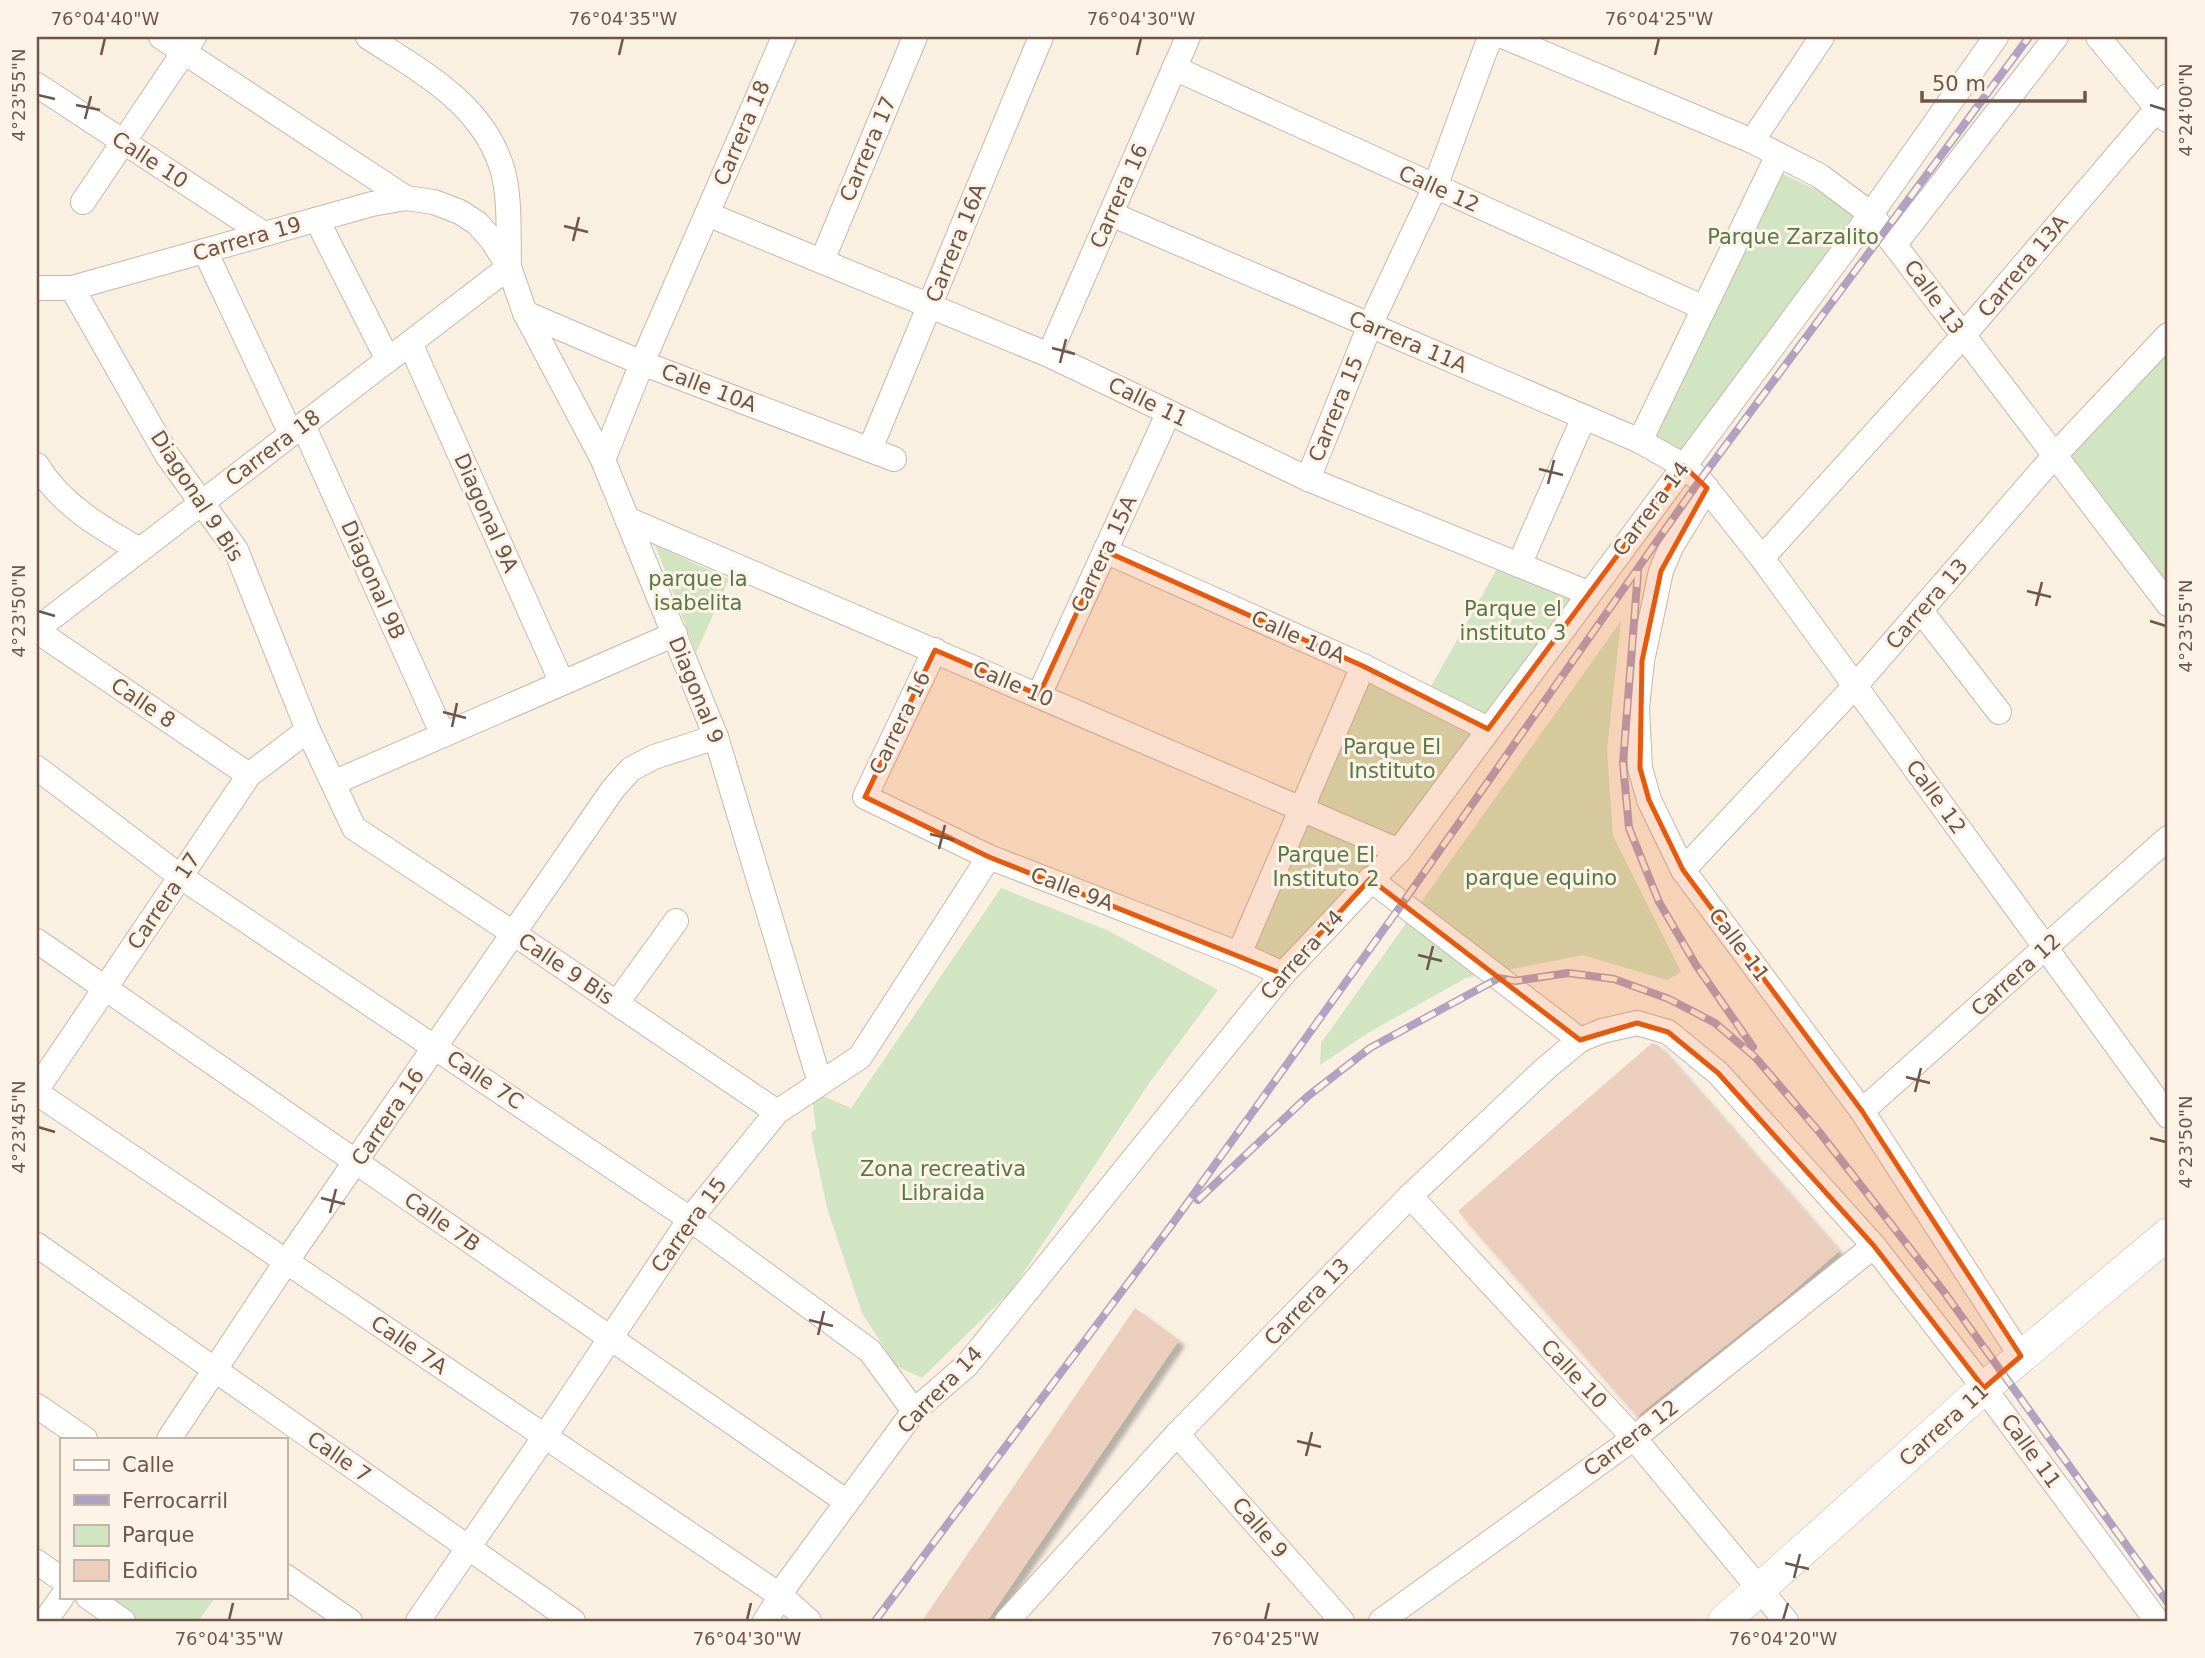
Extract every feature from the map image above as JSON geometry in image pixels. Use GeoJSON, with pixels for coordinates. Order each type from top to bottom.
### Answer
{"type":"FeatureCollection","features":[{"type":"Feature","properties":{"kind":"street"},"geometry":{"type":"LineString","coordinates":[[161,37],[189,44],[407,198]]}},
{"type":"Feature","properties":{"kind":"street"},"geometry":{"type":"LineString","coordinates":[[368,37],[448,89],[475,117],[490,140],[502,167],[509,267]]}},
{"type":"Feature","properties":{"kind":"street","name":"Carrera 18"},"geometry":{"type":"LineString","coordinates":[[603,460],[642,363],[784,37]]}},
{"type":"Feature","properties":{"kind":"street","name":"Carrera 17"},"geometry":{"type":"LineString","coordinates":[[822,261],[915,37]]}},
{"type":"Feature","properties":{"kind":"street","name":"Carrera 16A"},"geometry":{"type":"LineString","coordinates":[[870,449],[1041,37]]}},
{"type":"Feature","properties":{"kind":"street","name":"Carrera 16"},"geometry":{"type":"LineString","coordinates":[[1049,355],[1188,37]]}},
{"type":"Feature","properties":{"kind":"street","name":"Carrera 15"},"geometry":{"type":"LineString","coordinates":[[1308,479],[1370,325],[1435,187],[1490,37]]}},
{"type":"Feature","properties":{"kind":"street","name":"Calle 13"},"geometry":{"type":"LineString","coordinates":[[1505,37],[1752,141],[1820,176],[1871,214],[2168,604]]}},
{"type":"Feature","properties":{"kind":"street","name":"Carrera 14"},"geometry":{"type":"LineString","coordinates":[[765,1621],[781,1592],[914,1411],[967,1365],[1283,974],[1399,851],[1588,593],[1697,478],[1871,214],[1996,37]]}},
{"type":"Feature","properties":{"kind":"street"},"geometry":{"type":"LineString","coordinates":[[1895,244],[2056,37]]}},
{"type":"Feature","properties":{"kind":"street"},"geometry":{"type":"LineString","coordinates":[[2098,37],[2165,109]]}},
{"type":"Feature","properties":{"kind":"street"},"geometry":{"type":"LineString","coordinates":[[1752,141],[1816,38]]}},
{"type":"Feature","properties":{"kind":"street"},"geometry":{"type":"LineString","coordinates":[[82,202],[189,44]]}},
{"type":"Feature","properties":{"kind":"street","name":"Calle 12"},"geometry":{"type":"LineString","coordinates":[[1174,68],[1704,308]]}},
{"type":"Feature","properties":{"kind":"street","name":"Calle 10"},"geometry":{"type":"LineString","coordinates":[[37,85],[264,234]]}},
{"type":"Feature","properties":{"kind":"street","name":"Carrera 13A"},"geometry":{"type":"LineString","coordinates":[[1762,558],[2165,109]]}},
{"type":"Feature","properties":{"kind":"street"},"geometry":{"type":"LineString","coordinates":[[1640,441],[1778,155]]}},
{"type":"Feature","properties":{"kind":"street","name":"Carrera 19"},"geometry":{"type":"LineString","coordinates":[[39,291],[72,288],[372,204],[407,198],[434,202],[460,212]]}},
{"type":"Feature","properties":{"kind":"street","name":"Diagonal 9"},"geometry":{"type":"LineString","coordinates":[[460,212],[477,223],[492,240],[509,267],[525,313],[603,460],[716,737],[820,1083]]}},
{"type":"Feature","properties":{"kind":"street","name":"Calle 11"},"geometry":{"type":"LineString","coordinates":[[707,214],[1049,355],[1308,479],[1588,593]]}},
{"type":"Feature","properties":{"kind":"street","name":"Carrera 11A"},"geometry":{"type":"LineString","coordinates":[[1111,214],[1640,441],[1697,478]]}},
{"type":"Feature","properties":{"kind":"street"},"geometry":{"type":"LineString","coordinates":[[317,220],[388,360]]}},
{"type":"Feature","properties":{"kind":"street","name":"Diagonal 9B"},"geometry":{"type":"LineString","coordinates":[[205,251],[297,429],[443,735]]}},
{"type":"Feature","properties":{"kind":"street","name":"Carrera 18"},"geometry":{"type":"LineString","coordinates":[[37,630],[509,267]]}},
{"type":"Feature","properties":{"kind":"street","name":"Diagonal 9 Bis"},"geometry":{"type":"LineString","coordinates":[[72,288],[167,455],[236,550],[308,730],[354,828]]}},
{"type":"Feature","properties":{"kind":"street","name":"Calle 10A"},"geometry":{"type":"LineString","coordinates":[[525,313],[642,363],[894,459]]}},
{"type":"Feature","properties":{"kind":"street","name":"Carrera 13"},"geometry":{"type":"LineString","coordinates":[[1683,870],[1856,685],[2056,454],[2168,335]]}},
{"type":"Feature","properties":{"kind":"street","name":"Diagonal 9A"},"geometry":{"type":"LineString","coordinates":[[410,342],[562,683]]}},
{"type":"Feature","properties":{"kind":"street","name":"Carrera 15A"},"geometry":{"type":"LineString","coordinates":[[1039,695],[1169,412]]}},
{"type":"Feature","properties":{"kind":"street"},"geometry":{"type":"LineString","coordinates":[[1519,565],[1584,417]]}},
{"type":"Feature","properties":{"kind":"street"},"geometry":{"type":"LineString","coordinates":[[37,465],[43,475],[87,520],[140,550]]}},
{"type":"Feature","properties":{"kind":"street","name":"Calle 11"},"geometry":{"type":"LineString","coordinates":[[1697,478],[1661,571],[1642,661],[1637,708],[1640,768],[1649,800],[1683,870],[1862,1111],[2021,1356]]}},
{"type":"Feature","properties":{"kind":"street","name":"Calle 12"},"geometry":{"type":"LineString","coordinates":[[1697,478],[1762,558],[1856,685],[2168,1116]]}},
{"type":"Feature","properties":{"kind":"street","name":"Calle 10"},"geometry":{"type":"LineString","coordinates":[[627,519],[1399,851]]}},
{"type":"Feature","properties":{"kind":"street","name":"Calle 10A"},"geometry":{"type":"LineString","coordinates":[[1105,551],[1363,666],[1488,729]]}},
{"type":"Feature","properties":{"kind":"street"},"geometry":{"type":"LineString","coordinates":[[1921,611],[1999,712]]}},
{"type":"Feature","properties":{"kind":"street","name":"Calle 8"},"geometry":{"type":"LineString","coordinates":[[37,630],[249,775]]}},
{"type":"Feature","properties":{"kind":"street"},"geometry":{"type":"LineString","coordinates":[[333,783],[674,634]]}},
{"type":"Feature","properties":{"kind":"street","name":"Carrera 16"},"geometry":{"type":"LineString","coordinates":[[865,797],[935,650]]}},
{"type":"Feature","properties":{"kind":"street"},"geometry":{"type":"LineString","coordinates":[[1239,954],[1363,666]]}},
{"type":"Feature","properties":{"kind":"street","name":"Carrera 17"},"geometry":{"type":"LineString","coordinates":[[37,1091],[249,775],[308,730]]}},
{"type":"Feature","properties":{"kind":"street","name":"Carrera 16"},"geometry":{"type":"LineString","coordinates":[[170,1438],[286,1262],[357,1163],[613,789],[631,769],[654,757],[716,737]]}},
{"type":"Feature","properties":{"kind":"street","name":"Calle 7C"},"geometry":{"type":"LineString","coordinates":[[37,768],[180,877],[690,1219],[870,1351],[914,1411]]}},
{"type":"Feature","properties":{"kind":"street","name":"Calle 9A"},"geometry":{"type":"LineString","coordinates":[[865,797],[989,857],[1239,954],[1283,974]]}},
{"type":"Feature","properties":{"kind":"street","name":"Calle 9 Bis"},"geometry":{"type":"LineString","coordinates":[[354,828],[777,1112]]}},
{"type":"Feature","properties":{"kind":"street","name":"Carrera 12"},"geometry":{"type":"LineString","coordinates":[[1862,1111],[2168,838]]}},
{"type":"Feature","properties":{"kind":"street","name":"Carrera 15"},"geometry":{"type":"LineString","coordinates":[[418,1621],[690,1219],[777,1112],[860,1057],[989,857]]}},
{"type":"Feature","properties":{"kind":"street"},"geometry":{"type":"LineString","coordinates":[[1370,879],[1580,1040]]}},
{"type":"Feature","properties":{"kind":"street"},"geometry":{"type":"LineString","coordinates":[[617,1003],[676,921]]}},
{"type":"Feature","properties":{"kind":"street","name":"Calle 7B"},"geometry":{"type":"LineString","coordinates":[[37,941],[847,1502]]}},
{"type":"Feature","properties":{"kind":"street","name":"Calle 11"},"geometry":{"type":"LineString","coordinates":[[1637,1023],[1668,1032],[1718,1073],[1874,1246],[1984,1388],[2157,1621]]}},
{"type":"Feature","properties":{"kind":"street","name":"Carrera 13"},"geometry":{"type":"LineString","coordinates":[[1007,1621],[1177,1434],[1410,1196],[1546,1068],[1580,1040],[1602,1031],[1637,1023]]}},
{"type":"Feature","properties":{"kind":"street","name":"Calle 7A"},"geometry":{"type":"LineString","coordinates":[[37,1091],[781,1596]]}},
{"type":"Feature","properties":{"kind":"street","name":"Calle 10"},"geometry":{"type":"LineString","coordinates":[[1410,1196],[1634,1438],[1786,1621]]}},
{"type":"Feature","properties":{"kind":"street","name":"Carrera 11"},"geometry":{"type":"LineString","coordinates":[[1724,1621],[1984,1388],[2168,1234]]}},
{"type":"Feature","properties":{"kind":"street","name":"Calle 7"},"geometry":{"type":"LineString","coordinates":[[37,1245],[573,1621]]}},
{"type":"Feature","properties":{"kind":"street","name":"Carrera 12"},"geometry":{"type":"LineString","coordinates":[[1381,1621],[1634,1438],[1874,1246]]}},
{"type":"Feature","properties":{"kind":"street"},"geometry":{"type":"LineString","coordinates":[[37,1406],[84,1438]]}},
{"type":"Feature","properties":{"kind":"street","name":"Calle 9"},"geometry":{"type":"LineString","coordinates":[[1177,1434],[1342,1621]]}},
{"type":"Feature","properties":{"kind":"street"},"geometry":{"type":"LineString","coordinates":[[37,1562],[60,1578]]}},
{"type":"Feature","properties":{"kind":"street"},"geometry":{"type":"LineString","coordinates":[[287,1577],[350,1621]]}},
{"type":"Feature","properties":{"kind":"street"},"geometry":{"type":"LineString","coordinates":[[781,1596],[809,1621]]}},
{"type":"Feature","properties":{"kind":"street"},"geometry":{"type":"LineString","coordinates":[[45,1621],[61,1598]]}},
{"type":"Feature","properties":{"kind":"street"},"geometry":{"type":"LineString","coordinates":[[89,1598],[123,1621]]}},
{"type":"Feature","properties":{"kind":"highlighted area"},"geometry":{"type":"Polygon","coordinates":[[[1684,466],[1707,488],[1661,571],[1642,661],[1640,768],[1649,800],[1683,870],[1862,1111],[2021,1356],[1984,1388],[1874,1246],[1718,1073],[1668,1032],[1637,1023],[1580,1040],[1370,879],[1283,974],[989,857],[865,797],[935,650],[1039,695],[1105,551],[1363,666],[1488,729],[1684,466]]]}},
{"type":"Feature","properties":{"kind":"green space","name":"Parque Zarzalito"},"geometry":{"type":"Polygon","coordinates":[[[1770,168],[1840,201],[1868,220],[1680,466],[1642,445],[1770,168]]]}},
{"type":"Feature","properties":{"kind":"green space"},"geometry":{"type":"Polygon","coordinates":[[[2168,335],[2168,604],[2056,454],[2168,335]]]}},
{"type":"Feature","properties":{"kind":"green space","name":"parque la isabelita"},"geometry":{"type":"Polygon","coordinates":[[[655,545],[729,579],[696,653],[655,545]]]}},
{"type":"Feature","properties":{"kind":"green space"},"geometry":{"type":"Polygon","coordinates":[[[1498,567],[1575,600],[1483,738],[1283,973],[1239,954],[1365,672],[1426,695],[1498,567]]]}},
{"type":"Feature","properties":{"kind":"green space","name":"parque equino"},"geometry":{"type":"Polygon","coordinates":[[[1621,621],[1607,750],[1613,836],[1681,972],[1667,980],[1583,955],[1466,978],[1368,1033],[1320,1065],[1321,1043],[1621,621]]]}},
{"type":"Feature","properties":{"kind":"green space","name":"Zona recreativa Libraida"},"geometry":{"type":"Polygon","coordinates":[[[1001,888],[1107,930],[1218,990],[1150,1082],[1012,1290],[922,1378],[896,1366],[862,1313],[827,1208],[811,1133],[816,1129],[811,1091],[851,1108],[1001,888]]]}},
{"type":"Feature","properties":{"kind":"green space"},"geometry":{"type":"Polygon","coordinates":[[[99,1598],[215,1598],[198,1621],[136,1621],[99,1598]]]}},
{"type":"Feature","properties":{"kind":"building"},"geometry":{"type":"Polygon","coordinates":[[[1652,1043],[1658,1045],[1839,1251],[1783,1300],[1637,1416],[1458,1211],[1652,1043]]]}},
{"type":"Feature","properties":{"kind":"building"},"geometry":{"type":"Polygon","coordinates":[[[1135,1308],[1179,1340],[987,1621],[922,1621],[1135,1308]]]}},
{"type":"Feature","properties":{"kind":"railway"},"geometry":{"type":"LineString","coordinates":[[875,1621],[1173,1223],[1402,904],[1700,480],[2029,37]]}},
{"type":"Feature","properties":{"kind":"railway"},"geometry":{"type":"LineString","coordinates":[[1638,571],[1623,763],[1629,828],[1659,902],[1696,965],[1753,1047]]}},
{"type":"Feature","properties":{"kind":"railway"},"geometry":{"type":"LineString","coordinates":[[1198,1200],[1308,1096],[1370,1048],[1499,978],[1515,981],[1568,973],[1614,979],[1669,999],[1715,1023],[1755,1057],[1820,1133],[1944,1292],[2168,1603]]}},
{"type":"Feature","properties":{"kind":"park label","name":"Parque el instituto 3"},"geometry":{"type":"Point","coordinates":[1513,621]}},
{"type":"Feature","properties":{"kind":"park label","name":"Parque El Instituto"},"geometry":{"type":"Point","coordinates":[1392,759]}},
{"type":"Feature","properties":{"kind":"park label","name":"Parque El Instituto 2"},"geometry":{"type":"Point","coordinates":[1326,867]}}]}
